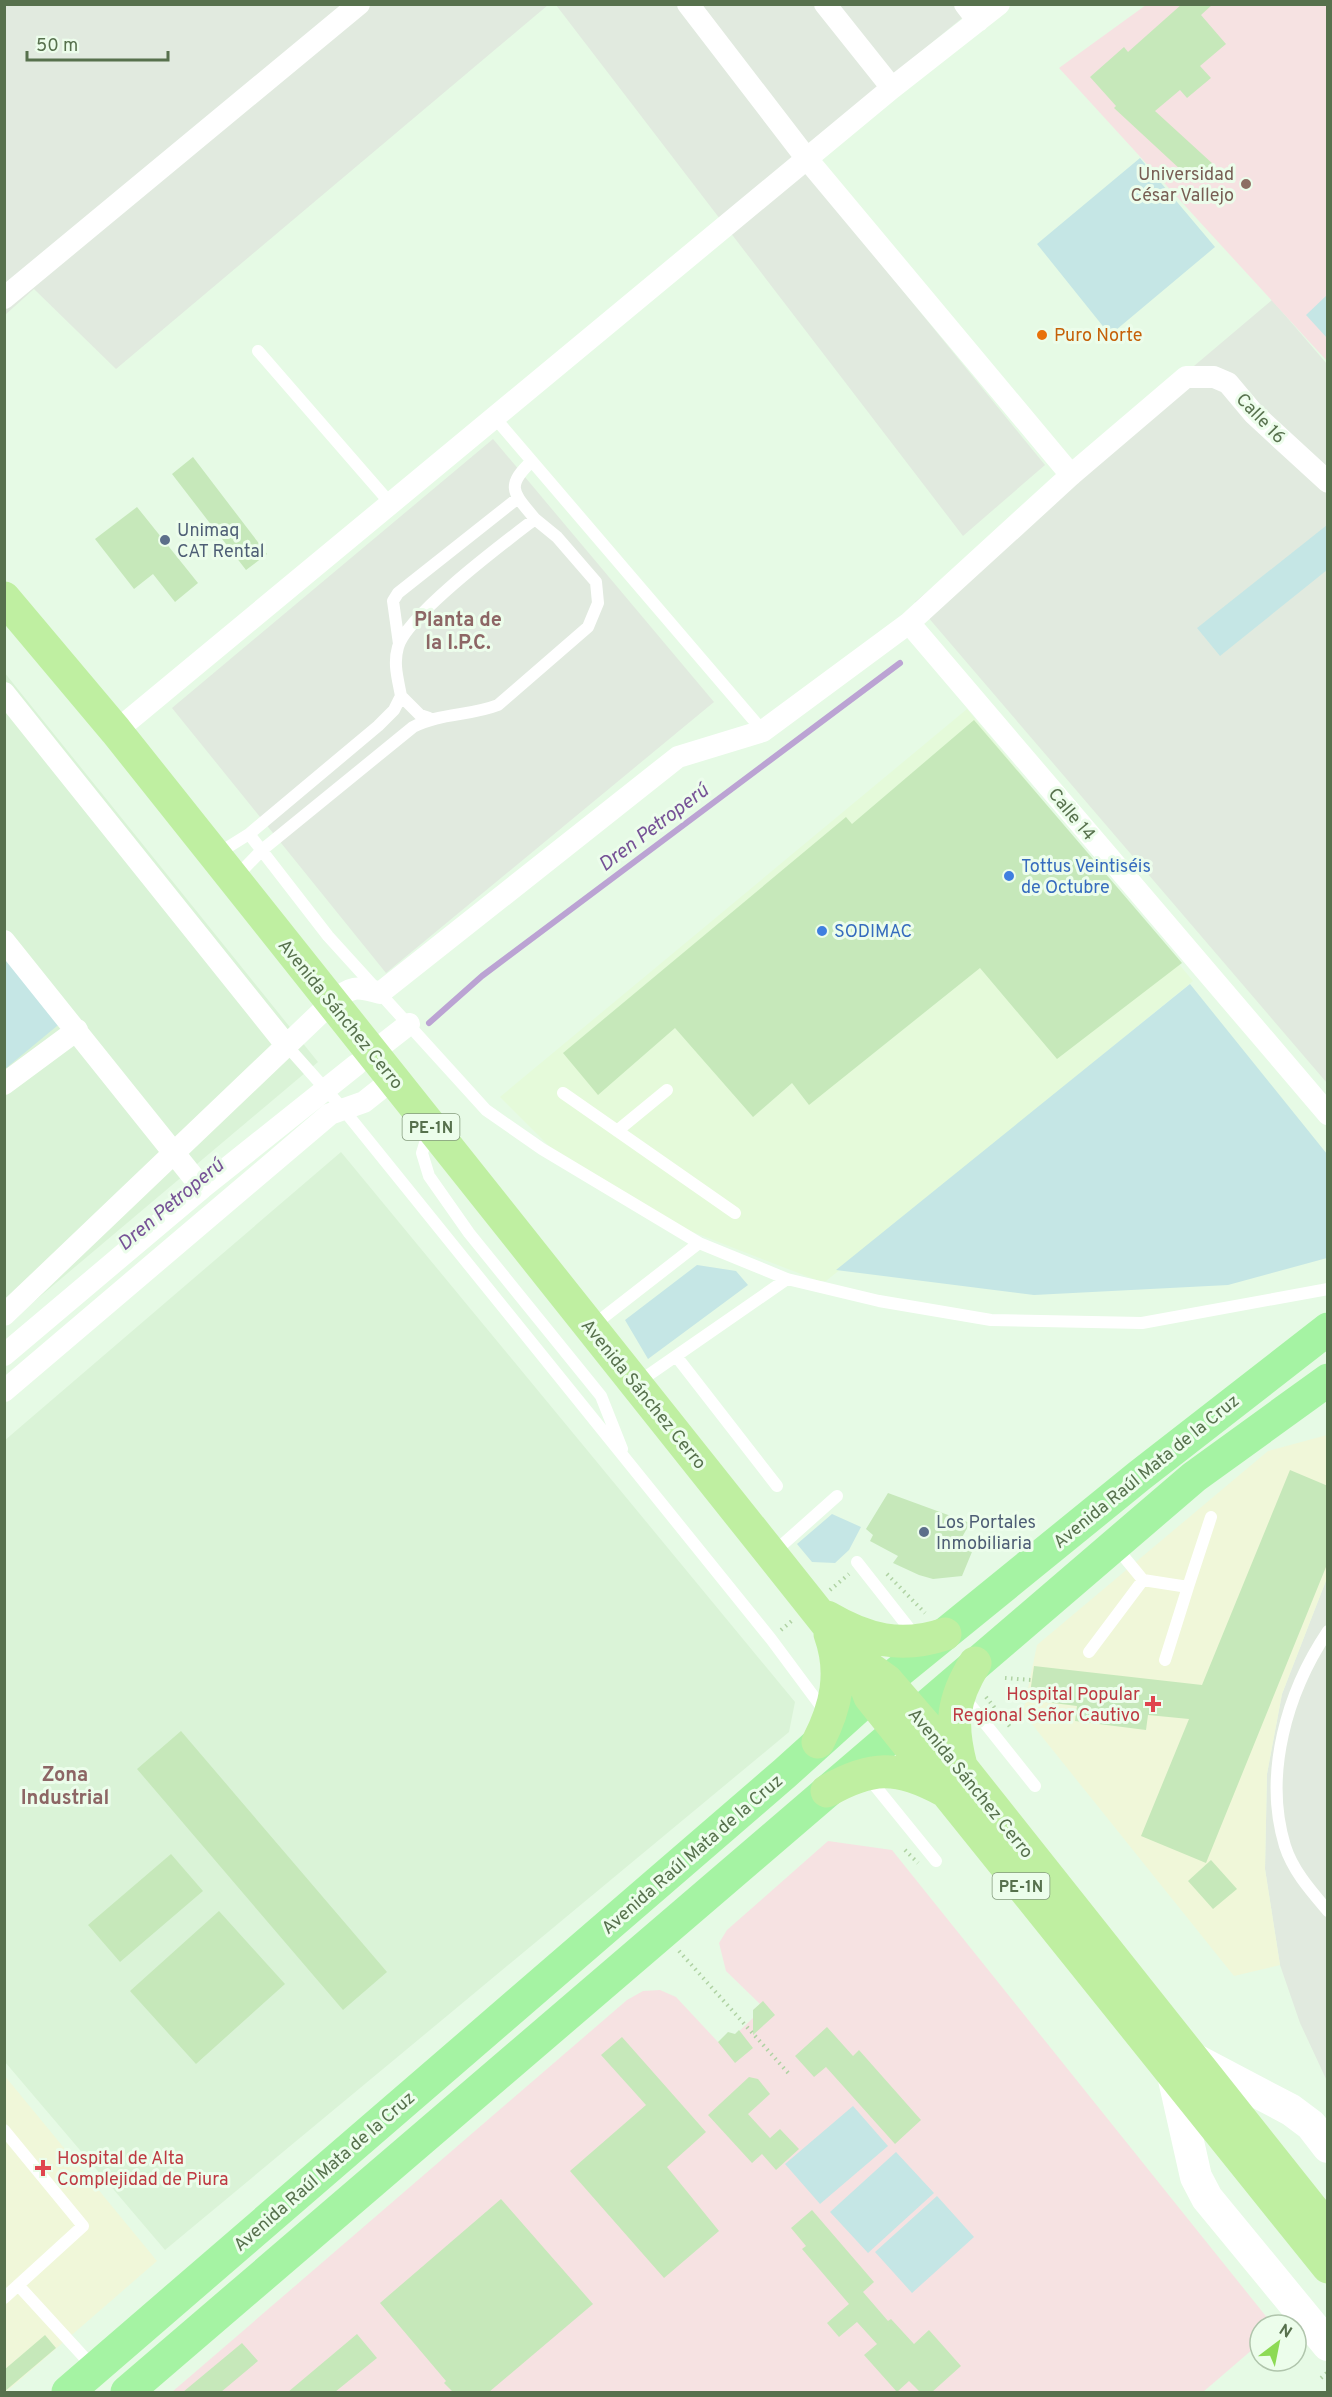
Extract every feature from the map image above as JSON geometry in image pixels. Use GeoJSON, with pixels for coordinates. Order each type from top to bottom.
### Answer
{"type":"FeatureCollection","features":[{"type":"Feature","properties":{"kind":"highway","name":"Avenida Sánchez Cerro"},"geometry":{"type":"LineString","coordinates":[[4,598],[116,731],[878,1689],[954,1780],[1182,2067],[1328,2267]]}},
{"type":"Feature","properties":{"kind":"highway"},"geometry":{"type":"LineString","coordinates":[[822,1617],[838,1662],[836,1699],[824,1730]]}},
{"type":"Feature","properties":{"kind":"highway"},"geometry":{"type":"LineString","coordinates":[[822,1617],[871,1637],[932,1630]]}},
{"type":"Feature","properties":{"kind":"highway"},"geometry":{"type":"LineString","coordinates":[[827,1791],[864,1773],[893,1771],[954,1780],[953,1727],[972,1681]]}},
{"type":"Feature","properties":{"kind":"highway","name":"Avenida Sánchez Cerro"},"geometry":{"type":"LineString","coordinates":[[1182,2067],[1328,2229]]}},
{"type":"Feature","properties":{"kind":"main road","name":"Avenida Raúl Mata de la Cruz"},"geometry":{"type":"LineString","coordinates":[[68,2392],[824,1730],[878,1689],[932,1630],[1095,1512],[1328,1329]]}},
{"type":"Feature","properties":{"kind":"main road","name":"Avenida Raúl Mata de la Cruz"},"geometry":{"type":"LineString","coordinates":[[127,2392],[906,1722],[972,1681],[1103,1554],[1194,1477],[1328,1380]]}},
{"type":"Feature","properties":{"kind":"main road"},"geometry":{"type":"LineString","coordinates":[[1095,1512],[1070,1536],[1048,1568],[1045,1578],[1049,1582],[1062,1581],[1103,1554]]}},
{"type":"Feature","properties":{"kind":"main road","name":"Avenida Sánchez Cerro"},"geometry":{"type":"LineString","coordinates":[[1328,2147],[1311,2125],[1291,2110],[1182,2067],[1196,2177],[1207,2198],[1328,2345]]}},
{"type":"Feature","properties":{"kind":"street"},"geometry":{"type":"LineString","coordinates":[[4,298],[359,4]]}},
{"type":"Feature","properties":{"kind":"street"},"geometry":{"type":"LineString","coordinates":[[4,1315],[171,1153],[348,989],[360,987],[380,993],[678,757],[763,731],[909,623],[1071,476],[807,159],[688,4]]}},
{"type":"Feature","properties":{"kind":"street"},"geometry":{"type":"LineString","coordinates":[[825,4],[892,88]]}},
{"type":"Feature","properties":{"kind":"street"},"geometry":{"type":"LineString","coordinates":[[116,731],[892,88],[972,13],[999,4]]}},
{"type":"Feature","properties":{"kind":"street","name":"Calle 16"},"geometry":{"type":"LineString","coordinates":[[1071,476],[1186,377],[1214,377],[1228,383],[1254,414],[1328,482]]}},
{"type":"Feature","properties":{"kind":"street","name":"Calle 14"},"geometry":{"type":"LineString","coordinates":[[909,623],[1328,1114]]}},
{"type":"Feature","properties":{"kind":"street"},"geometry":{"type":"LineString","coordinates":[[4,693],[287,1046]]}},
{"type":"Feature","properties":{"kind":"street"},"geometry":{"type":"LineString","coordinates":[[4,941],[171,1153],[202,1188]]}},
{"type":"Feature","properties":{"kind":"street"},"geometry":{"type":"LineString","coordinates":[[386,1042],[409,1024]]}},
{"type":"Feature","properties":{"kind":"street"},"geometry":{"type":"LineString","coordinates":[[4,1084],[76,1030]]}},
{"type":"Feature","properties":{"kind":"street"},"geometry":{"type":"LineString","coordinates":[[4,1355],[202,1188],[356,1065]]}},
{"type":"Feature","properties":{"kind":"street"},"geometry":{"type":"LineString","coordinates":[[4,1391],[330,1114],[364,1102],[393,1079]]}},
{"type":"Feature","properties":{"kind":"street"},"geometry":{"type":"LineString","coordinates":[[1280,1414],[1328,1399]]}},
{"type":"Feature","properties":{"kind":"lane"},"geometry":{"type":"LineString","coordinates":[[258,351],[391,504]]}},
{"type":"Feature","properties":{"kind":"lane"},"geometry":{"type":"LineString","coordinates":[[495,418],[763,731]]}},
{"type":"Feature","properties":{"kind":"lane"},"geometry":{"type":"LineString","coordinates":[[518,498],[398,593],[393,601],[399,644],[395,663],[401,696],[420,715],[429,718],[483,711],[498,705],[588,627],[598,603],[596,582],[557,537],[535,519],[518,498],[514,482],[517,475],[532,461]]}},
{"type":"Feature","properties":{"kind":"lane"},"geometry":{"type":"LineString","coordinates":[[399,644],[414,620],[535,519]]}},
{"type":"Feature","properties":{"kind":"lane"},"geometry":{"type":"LineString","coordinates":[[224,867],[249,834],[378,726],[393,710],[401,696]]}},
{"type":"Feature","properties":{"kind":"lane"},"geometry":{"type":"LineString","coordinates":[[224,867],[262,850],[390,744],[429,718]]}},
{"type":"Feature","properties":{"kind":"lane"},"geometry":{"type":"LineString","coordinates":[[249,834],[328,936],[486,1110],[513,1130],[699,1243],[787,1279],[879,1301],[991,1320],[1142,1323],[1328,1289]]}},
{"type":"Feature","properties":{"kind":"lane"},"geometry":{"type":"LineString","coordinates":[[287,1046],[343,1109],[802,1678],[824,1730]]}},
{"type":"Feature","properties":{"kind":"lane"},"geometry":{"type":"LineString","coordinates":[[617,1131],[667,1090]]}},
{"type":"Feature","properties":{"kind":"lane"},"geometry":{"type":"LineString","coordinates":[[563,1093],[735,1213]]}},
{"type":"Feature","properties":{"kind":"lane"},"geometry":{"type":"LineString","coordinates":[[431,1126],[424,1139],[422,1153],[429,1176],[469,1233],[601,1396],[628,1461]]}},
{"type":"Feature","properties":{"kind":"lane"},"geometry":{"type":"LineString","coordinates":[[591,1327],[699,1243]]}},
{"type":"Feature","properties":{"kind":"lane"},"geometry":{"type":"LineString","coordinates":[[636,1384],[787,1279]]}},
{"type":"Feature","properties":{"kind":"lane"},"geometry":{"type":"LineString","coordinates":[[676,1356],[777,1486]]}},
{"type":"Feature","properties":{"kind":"lane"},"geometry":{"type":"LineString","coordinates":[[772,1554],[837,1496]]}},
{"type":"Feature","properties":{"kind":"lane"},"geometry":{"type":"LineString","coordinates":[[1165,1660],[1211,1517]]}},
{"type":"Feature","properties":{"kind":"lane"},"geometry":{"type":"LineString","coordinates":[[1103,1554],[1143,1580],[1188,1587]]}},
{"type":"Feature","properties":{"kind":"lane"},"geometry":{"type":"LineString","coordinates":[[859,1565],[932,1630]]}},
{"type":"Feature","properties":{"kind":"lane"},"geometry":{"type":"LineString","coordinates":[[1089,1652],[1143,1580]]}},
{"type":"Feature","properties":{"kind":"lane"},"geometry":{"type":"LineString","coordinates":[[1328,1631],[1302,1675],[1278,1754],[1276,1777],[1285,1846],[1300,1878],[1328,1911]]}},
{"type":"Feature","properties":{"kind":"lane"},"geometry":{"type":"LineString","coordinates":[[972,1681],[1035,1786]]}},
{"type":"Feature","properties":{"kind":"lane"},"geometry":{"type":"LineString","coordinates":[[864,1773],[934,1859]]}},
{"type":"Feature","properties":{"kind":"lane"},"geometry":{"type":"LineString","coordinates":[[4,2130],[83,2226],[4,2298]]}},
{"type":"Feature","properties":{"kind":"lane"},"geometry":{"type":"LineString","coordinates":[[18,2285],[95,2369]]}},
{"type":"Feature","properties":{"kind":"path"},"geometry":{"type":"LineString","coordinates":[[859,1565],[891,1577],[932,1630]]}},
{"type":"Feature","properties":{"kind":"path"},"geometry":{"type":"LineString","coordinates":[[1005,1678],[1032,1680]]}},
{"type":"Feature","properties":{"kind":"path"},"geometry":{"type":"LineString","coordinates":[[972,1681],[1014,1732]]}},
{"type":"Feature","properties":{"kind":"path"},"geometry":{"type":"LineString","coordinates":[[900,1844],[916,1863],[934,1859]]}},
{"type":"Feature","properties":{"kind":"path"},"geometry":{"type":"LineString","coordinates":[[673,1943],[790,2075]]}},
{"type":"Feature","properties":{"kind":"path"},"geometry":{"type":"LineString","coordinates":[[1322,2378],[1328,2372]]}},
{"type":"Feature","properties":{"kind":"shaded area"},"geometry":{"type":"Polygon","coordinates":[[[4,5],[548,5],[116,369],[34,289],[5,315],[4,5]]]}},
{"type":"Feature","properties":{"kind":"shaded area"},"geometry":{"type":"Polygon","coordinates":[[[556,5],[978,5],[793,156],[1045,465],[963,536],[556,5]]]}},
{"type":"Feature","properties":{"kind":"shaded area","name":"Universidad César Vallejo"},"geometry":{"type":"Polygon","coordinates":[[[1146,5],[1327,5],[1327,361],[1059,68],[1146,5]]]}},
{"type":"Feature","properties":{"kind":"shaded area"},"geometry":{"type":"Polygon","coordinates":[[[1140,158],[1215,247],[1110,335],[1037,244],[1140,158]]]}},
{"type":"Feature","properties":{"kind":"shaded area"},"geometry":{"type":"Polygon","coordinates":[[[1327,295],[1327,338],[1306,315],[1327,295]]]}},
{"type":"Feature","properties":{"kind":"shaded area"},"geometry":{"type":"Polygon","coordinates":[[[1272,300],[1327,364],[1327,1083],[915,602],[1272,300]]]}},
{"type":"Feature","properties":{"kind":"shaded area"},"geometry":{"type":"Polygon","coordinates":[[[493,439],[714,702],[386,973],[172,708],[493,439]]]}},
{"type":"Feature","properties":{"kind":"shaded area"},"geometry":{"type":"Polygon","coordinates":[[[1327,525],[1327,570],[1220,656],[1197,628],[1327,525]]]}},
{"type":"Feature","properties":{"kind":"shaded area"},"geometry":{"type":"Polygon","coordinates":[[[4,672],[318,1062],[5,1326],[4,1326],[4,672]]]}},
{"type":"Feature","properties":{"kind":"shaded area"},"geometry":{"type":"Polygon","coordinates":[[[967,709],[1193,981],[826,1281],[819,1281],[685,1229],[549,1146],[500,1097],[967,709]]]}},
{"type":"Feature","properties":{"kind":"shaded area"},"geometry":{"type":"Polygon","coordinates":[[[4,950],[63,1021],[5,1069],[4,1069],[4,950]]]}},
{"type":"Feature","properties":{"kind":"shaded area"},"geometry":{"type":"Polygon","coordinates":[[[1190,984],[1327,1154],[1327,1258],[1228,1285],[1034,1295],[836,1270],[1190,984]]]}},
{"type":"Feature","properties":{"kind":"shaded area"},"geometry":{"type":"Polygon","coordinates":[[[341,1152],[795,1702],[789,1732],[165,2250],[5,2062],[4,1441],[341,1152]]]}},
{"type":"Feature","properties":{"kind":"shaded area"},"geometry":{"type":"Polygon","coordinates":[[[697,1265],[736,1271],[748,1285],[648,1359],[625,1320],[697,1265]]]}},
{"type":"Feature","properties":{"kind":"shaded area","name":"Hospital Popular Regional Señor Cautivo"},"geometry":{"type":"Polygon","coordinates":[[[1327,1435],[1327,1578],[1282,1694],[1267,1774],[1265,1869],[1280,1965],[1234,1976],[1023,1713],[1037,1645],[1268,1451],[1327,1435]]]}},
{"type":"Feature","properties":{"kind":"shaded area"},"geometry":{"type":"Polygon","coordinates":[[[832,1514],[861,1527],[849,1550],[835,1563],[812,1562],[797,1544],[832,1514]]]}},
{"type":"Feature","properties":{"kind":"shaded area"},"geometry":{"type":"Polygon","coordinates":[[[1327,1578],[1327,2081],[1300,2023],[1280,1965],[1265,1869],[1267,1774],[1282,1694],[1327,1578]]]}},
{"type":"Feature","properties":{"kind":"shaded area"},"geometry":{"type":"Polygon","coordinates":[[[828,1841],[892,1850],[1263,2313],[1248,2313],[1248,2353],[1203,2392],[172,2392],[627,2000],[643,1991],[660,1990],[676,1997],[718,2042],[736,2034],[753,2018],[753,2010],[760,2004],[726,1971],[719,1943],[727,1930],[828,1841]]]}},
{"type":"Feature","properties":{"kind":"shaded area","name":"Hospital de Alta Complejidad de Piura"},"geometry":{"type":"Polygon","coordinates":[[[4,2075],[157,2261],[6,2392],[4,2392],[4,2075]]]}},
{"type":"Feature","properties":{"kind":"shaded area"},"geometry":{"type":"Polygon","coordinates":[[[853,2106],[888,2146],[820,2204],[785,2164],[853,2106]]]}},
{"type":"Feature","properties":{"kind":"shaded area"},"geometry":{"type":"Polygon","coordinates":[[[896,2152],[934,2193],[868,2253],[830,2212],[896,2152]]]}},
{"type":"Feature","properties":{"kind":"shaded area"},"geometry":{"type":"Polygon","coordinates":[[[937,2196],[974,2237],[912,2293],[875,2252],[937,2196]]]}},
{"type":"Feature","properties":{"kind":"building"},"geometry":{"type":"Polygon","coordinates":[[[1182,4],[1213,4],[1201,15],[1226,44],[1200,66],[1211,78],[1187,98],[1180,90],[1155,111],[1213,164],[1195,183],[1114,108],[1116,106],[1090,77],[1124,47],[1128,52],[1182,4]]]}},
{"type":"Feature","properties":{"kind":"building"},"geometry":{"type":"Polygon","coordinates":[[[193,457],[267,554],[246,570],[172,474],[193,457]]]}},
{"type":"Feature","properties":{"kind":"building"},"geometry":{"type":"Polygon","coordinates":[[[137,507],[198,583],[175,602],[153,574],[134,589],[95,539],[137,507]]]}},
{"type":"Feature","properties":{"kind":"building"},"geometry":{"type":"Polygon","coordinates":[[[974,720],[1182,963],[1057,1059],[980,968],[809,1105],[792,1083],[753,1117],[675,1028],[598,1095],[563,1053],[846,817],[852,824],[974,720]]]}},
{"type":"Feature","properties":{"kind":"building"},"geometry":{"type":"Polygon","coordinates":[[[1290,1470],[1328,1486],[1328,1562],[1206,1863],[1141,1836],[1189,1719],[1148,1715],[1146,1730],[1075,1721],[1077,1706],[1029,1700],[1034,1666],[1202,1685],[1290,1470]]]}},
{"type":"Feature","properties":{"kind":"building"},"geometry":{"type":"Polygon","coordinates":[[[888,1493],[970,1523],[961,1539],[974,1547],[962,1576],[933,1579],[919,1575],[893,1563],[898,1556],[870,1541],[873,1535],[866,1529],[888,1493]]]}},
{"type":"Feature","properties":{"kind":"building"},"geometry":{"type":"Polygon","coordinates":[[[181,1731],[387,1972],[343,2010],[137,1769],[181,1731]]]}},
{"type":"Feature","properties":{"kind":"building"},"geometry":{"type":"Polygon","coordinates":[[[171,1854],[203,1891],[120,1962],[88,1925],[171,1854]]]}},
{"type":"Feature","properties":{"kind":"building"},"geometry":{"type":"Polygon","coordinates":[[[1211,1860],[1237,1889],[1213,1909],[1188,1881],[1211,1860]]]}},
{"type":"Feature","properties":{"kind":"building"},"geometry":{"type":"Polygon","coordinates":[[[219,1911],[285,1984],[196,2064],[130,1991],[219,1911]]]}},
{"type":"Feature","properties":{"kind":"building"},"geometry":{"type":"Polygon","coordinates":[[[763,2001],[775,2015],[753,2035],[753,2010],[763,2001]]]}},
{"type":"Feature","properties":{"kind":"building"},"geometry":{"type":"Polygon","coordinates":[[[827,2027],[853,2056],[859,2050],[921,2120],[895,2144],[826,2067],[814,2077],[795,2056],[827,2027]]]}},
{"type":"Feature","properties":{"kind":"building"},"geometry":{"type":"Polygon","coordinates":[[[739,2030],[753,2048],[735,2063],[718,2042],[728,2032],[735,2034],[739,2030]]]}},
{"type":"Feature","properties":{"kind":"building"},"geometry":{"type":"Polygon","coordinates":[[[622,2037],[706,2132],[667,2167],[719,2231],[664,2278],[570,2171],[646,2105],[601,2055],[622,2037]]]}},
{"type":"Feature","properties":{"kind":"building"},"geometry":{"type":"Polygon","coordinates":[[[749,2077],[758,2079],[770,2094],[748,2114],[770,2138],[780,2129],[799,2149],[776,2170],[762,2154],[752,2163],[708,2115],[749,2077]]]}},
{"type":"Feature","properties":{"kind":"building"},"geometry":{"type":"Polygon","coordinates":[[[501,2199],[593,2304],[489,2392],[453,2392],[380,2303],[501,2199]]]}},
{"type":"Feature","properties":{"kind":"building"},"geometry":{"type":"Polygon","coordinates":[[[812,2210],[874,2282],[863,2292],[888,2321],[891,2319],[914,2344],[929,2330],[961,2366],[932,2392],[920,2392],[909,2381],[897,2392],[864,2355],[877,2344],[857,2322],[839,2337],[827,2323],[849,2304],[802,2249],[806,2246],[791,2228],[812,2210]]]}},
{"type":"Feature","properties":{"kind":"building"},"geometry":{"type":"Polygon","coordinates":[[[357,2334],[377,2358],[335,2392],[288,2392],[357,2334]]]}},
{"type":"Feature","properties":{"kind":"building"},"geometry":{"type":"Polygon","coordinates":[[[45,2335],[56,2348],[4,2392],[4,2370],[45,2335]]]}},
{"type":"Feature","properties":{"kind":"building"},"geometry":{"type":"Polygon","coordinates":[[[242,2343],[258,2361],[221,2392],[183,2392],[242,2343]]]}},
{"type":"Feature","properties":{"kind":"waterway","name":"Dren Petroperú"},"geometry":{"type":"LineString","coordinates":[[429,1023],[482,976],[900,663]]}},
{"type":"Feature","properties":{"kind":"place","name":"Universidad César Vallejo"},"geometry":{"type":"Point","coordinates":[1246,184]}},
{"type":"Feature","properties":{"kind":"place","name":"Puro Norte"},"geometry":{"type":"Point","coordinates":[1042,335]}},
{"type":"Feature","properties":{"kind":"place","name":"Unimaq CAT Rental"},"geometry":{"type":"Point","coordinates":[165,540]}},
{"type":"Feature","properties":{"kind":"place","name":"Tottus Veintiséis de Octubre"},"geometry":{"type":"Point","coordinates":[1009,876]}},
{"type":"Feature","properties":{"kind":"place","name":"SODIMAC"},"geometry":{"type":"Point","coordinates":[822,931]}},
{"type":"Feature","properties":{"kind":"place","name":"Los Portales Inmobiliaria"},"geometry":{"type":"Point","coordinates":[924,1532]}},
{"type":"Feature","properties":{"kind":"place","name":"Hospital Popular Regional Señor Cautivo"},"geometry":{"type":"Point","coordinates":[1153,1704]}},
{"type":"Feature","properties":{"kind":"place","name":"Hospital de Alta Complejidad de Piura"},"geometry":{"type":"Point","coordinates":[43,2168]}},
{"type":"Feature","properties":{"kind":"district","name":"Planta de la I.P.C."},"geometry":{"type":"Point","coordinates":[458,630]}},
{"type":"Feature","properties":{"kind":"district","name":"Zona Industrial"},"geometry":{"type":"Point","coordinates":[65,1786]}}]}
